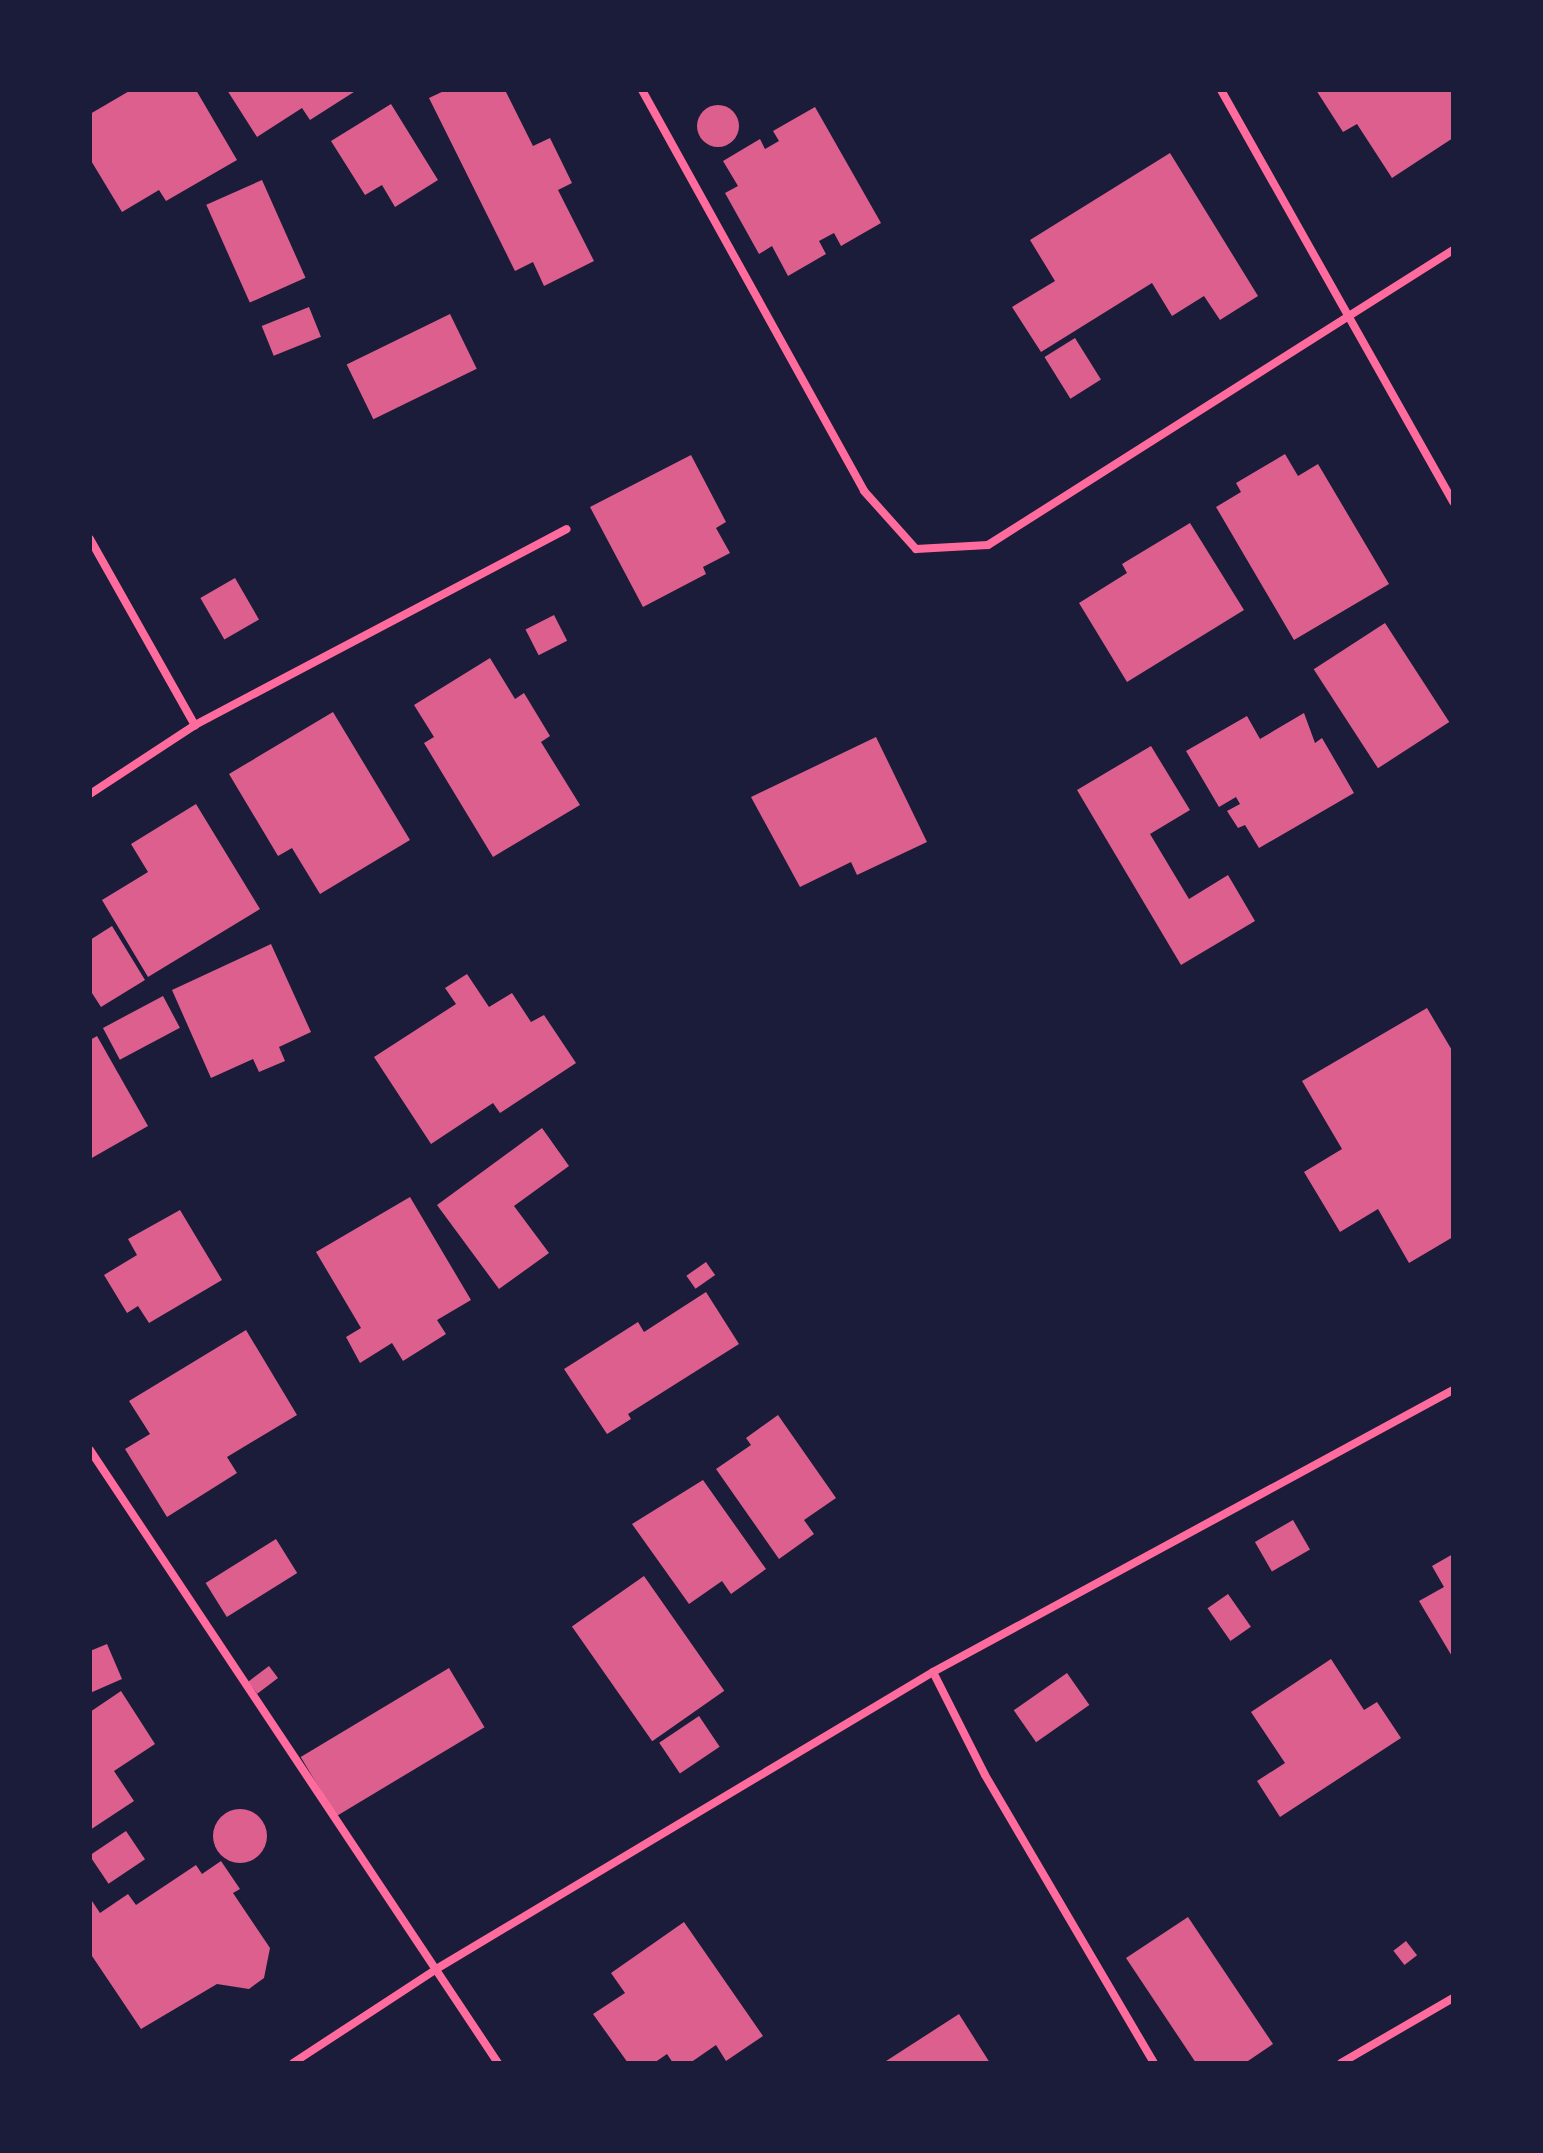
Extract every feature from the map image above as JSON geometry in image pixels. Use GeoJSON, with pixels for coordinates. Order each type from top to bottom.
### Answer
{"type":"FeatureCollection","features":[{"type":"Feature","properties":{"kind":"street"},"geometry":{"type":"LineString","coordinates":[[642,90],[864,491],[916,549],[988,545],[1453,250]]}},
{"type":"Feature","properties":{"kind":"street"},"geometry":{"type":"LineString","coordinates":[[1221,90],[1453,502]]}},
{"type":"Feature","properties":{"kind":"street"},"geometry":{"type":"LineString","coordinates":[[90,794],[195,725],[567,529]]}},
{"type":"Feature","properties":{"kind":"street"},"geometry":{"type":"LineString","coordinates":[[90,539],[195,725]]}},
{"type":"Feature","properties":{"kind":"street"},"geometry":{"type":"LineString","coordinates":[[293,2063],[438,1968],[933,1672],[1453,1390]]}},
{"type":"Feature","properties":{"kind":"street"},"geometry":{"type":"LineString","coordinates":[[90,1450],[438,1968],[498,2063]]}},
{"type":"Feature","properties":{"kind":"street"},"geometry":{"type":"LineString","coordinates":[[933,1672],[985,1775],[1154,2063]]}},
{"type":"Feature","properties":{"kind":"street"},"geometry":{"type":"LineString","coordinates":[[1341,2063],[1453,1998]]}},
{"type":"Feature","properties":{"kind":"building"},"geometry":{"type":"Polygon","coordinates":[[[131,90],[196,90],[237,160],[166,201],[159,190],[122,212],[90,159],[90,114],[131,90]]]}},
{"type":"Feature","properties":{"kind":"building"},"geometry":{"type":"Polygon","coordinates":[[[227,90],[357,90],[310,120],[302,108],[257,137],[227,90]]]}},
{"type":"Feature","properties":{"kind":"building"},"geometry":{"type":"Polygon","coordinates":[[[446,90],[505,90],[533,146],[550,138],[572,183],[558,190],[594,261],[544,286],[533,262],[515,271],[429,98],[446,90]]]}},
{"type":"Feature","properties":{"kind":"building"},"geometry":{"type":"Polygon","coordinates":[[[1316,90],[1453,90],[1453,138],[1392,178],[1357,124],[1343,132],[1316,90]]]}},
{"type":"Feature","properties":{"kind":"building"},"geometry":{"type":"Polygon","coordinates":[[[391,104],[438,180],[395,207],[382,185],[365,195],[331,141],[391,104]]]}},
{"type":"Feature","properties":{"kind":"building"},"geometry":{"type":"Polygon","coordinates":[[[718,105],[733,111],[739,126],[733,141],[718,147],[703,141],[697,126],[703,111],[718,105]]]}},
{"type":"Feature","properties":{"kind":"building"},"geometry":{"type":"Polygon","coordinates":[[[815,107],[881,223],[841,246],[834,233],[819,241],[826,254],[788,276],[772,246],[759,254],[725,193],[738,186],[723,161],[760,139],[765,149],[779,141],[773,131],[815,107]]]}},
{"type":"Feature","properties":{"kind":"building"},"geometry":{"type":"Polygon","coordinates":[[[1170,153],[1258,296],[1220,320],[1204,296],[1172,316],[1152,283],[1041,352],[1012,307],[1055,281],[1030,240],[1170,153]]]}},
{"type":"Feature","properties":{"kind":"building"},"geometry":{"type":"Polygon","coordinates":[[[262,180],[306,278],[250,303],[206,205],[262,180]]]}},
{"type":"Feature","properties":{"kind":"building"},"geometry":{"type":"Polygon","coordinates":[[[309,307],[321,337],[274,356],[262,326],[309,307]]]}},
{"type":"Feature","properties":{"kind":"building"},"geometry":{"type":"Polygon","coordinates":[[[450,314],[477,369],[373,419],[347,364],[450,314]]]}},
{"type":"Feature","properties":{"kind":"building"},"geometry":{"type":"Polygon","coordinates":[[[1075,338],[1101,380],[1070,399],[1044,357],[1075,338]]]}},
{"type":"Feature","properties":{"kind":"building"},"geometry":{"type":"Polygon","coordinates":[[[1285,454],[1298,476],[1318,464],[1389,584],[1294,640],[1216,507],[1241,492],[1236,483],[1285,454]]]}},
{"type":"Feature","properties":{"kind":"building"},"geometry":{"type":"Polygon","coordinates":[[[691,455],[726,522],[716,528],[730,553],[703,567],[706,574],[643,607],[590,507],[691,455]]]}},
{"type":"Feature","properties":{"kind":"building"},"geometry":{"type":"Polygon","coordinates":[[[1190,523],[1244,610],[1127,682],[1079,603],[1127,573],[1122,564],[1190,523]]]}},
{"type":"Feature","properties":{"kind":"building"},"geometry":{"type":"Polygon","coordinates":[[[235,578],[259,620],[224,640],[200,598],[235,578]]]}},
{"type":"Feature","properties":{"kind":"building"},"geometry":{"type":"Polygon","coordinates":[[[554,615],[567,641],[539,655],[525,630],[554,615]]]}},
{"type":"Feature","properties":{"kind":"building"},"geometry":{"type":"Polygon","coordinates":[[[1385,623],[1449,722],[1378,768],[1314,669],[1385,623]]]}},
{"type":"Feature","properties":{"kind":"building"},"geometry":{"type":"Polygon","coordinates":[[[490,658],[515,699],[524,693],[550,736],[541,742],[580,805],[493,857],[424,743],[434,737],[414,705],[490,658]]]}},
{"type":"Feature","properties":{"kind":"building"},"geometry":{"type":"Polygon","coordinates":[[[333,712],[410,840],[320,894],[292,848],[278,856],[229,774],[333,712]]]}},
{"type":"Feature","properties":{"kind":"building"},"geometry":{"type":"Polygon","coordinates":[[[1304,713],[1315,743],[1322,738],[1354,793],[1259,848],[1245,825],[1238,828],[1227,811],[1240,804],[1236,797],[1219,807],[1186,751],[1247,716],[1260,739],[1304,713]]]}},
{"type":"Feature","properties":{"kind":"building"},"geometry":{"type":"Polygon","coordinates":[[[876,737],[927,842],[857,875],[851,862],[800,887],[751,797],[876,737]]]}},
{"type":"Feature","properties":{"kind":"building"},"geometry":{"type":"Polygon","coordinates":[[[1151,746],[1190,810],[1150,834],[1189,899],[1228,875],[1255,921],[1181,965],[1077,790],[1151,746]]]}},
{"type":"Feature","properties":{"kind":"building"},"geometry":{"type":"Polygon","coordinates":[[[196,804],[260,909],[148,977],[102,900],[148,872],[131,844],[196,804]]]}},
{"type":"Feature","properties":{"kind":"building"},"geometry":{"type":"Polygon","coordinates":[[[112,926],[145,980],[101,1007],[90,990],[90,940],[112,926]]]}},
{"type":"Feature","properties":{"kind":"building"},"geometry":{"type":"Polygon","coordinates":[[[271,944],[311,1032],[279,1047],[285,1061],[259,1072],[253,1059],[211,1078],[172,990],[271,944]]]}},
{"type":"Feature","properties":{"kind":"building"},"geometry":{"type":"Polygon","coordinates":[[[467,974],[489,1007],[512,993],[531,1022],[544,1015],[576,1063],[500,1113],[493,1103],[431,1144],[374,1057],[456,1004],[445,988],[467,974]]]}},
{"type":"Feature","properties":{"kind":"building"},"geometry":{"type":"Polygon","coordinates":[[[163,996],[180,1028],[120,1060],[103,1028],[163,996]]]}},
{"type":"Feature","properties":{"kind":"building"},"geometry":{"type":"Polygon","coordinates":[[[1427,1008],[1453,1052],[1453,1237],[1409,1263],[1378,1209],[1340,1232],[1304,1172],[1342,1149],[1302,1081],[1427,1008]]]}},
{"type":"Feature","properties":{"kind":"building"},"geometry":{"type":"Polygon","coordinates":[[[97,1036],[148,1126],[90,1159],[90,1040],[97,1036]]]}},
{"type":"Feature","properties":{"kind":"building"},"geometry":{"type":"Polygon","coordinates":[[[542,1128],[569,1166],[514,1206],[549,1253],[499,1289],[437,1205],[542,1128]]]}},
{"type":"Feature","properties":{"kind":"building"},"geometry":{"type":"Polygon","coordinates":[[[410,1197],[471,1300],[437,1320],[446,1334],[403,1361],[392,1343],[360,1363],[346,1337],[361,1328],[316,1252],[410,1197]]]}},
{"type":"Feature","properties":{"kind":"building"},"geometry":{"type":"Polygon","coordinates":[[[180,1210],[222,1280],[149,1323],[138,1306],[127,1313],[104,1275],[137,1255],[128,1239],[180,1210]]]}},
{"type":"Feature","properties":{"kind":"building"},"geometry":{"type":"Polygon","coordinates":[[[706,1262],[715,1275],[696,1289],[686,1276],[706,1262]]]}},
{"type":"Feature","properties":{"kind":"building"},"geometry":{"type":"Polygon","coordinates":[[[706,1292],[739,1344],[628,1414],[631,1419],[607,1434],[564,1369],[638,1322],[644,1332],[706,1292]]]}},
{"type":"Feature","properties":{"kind":"building"},"geometry":{"type":"Polygon","coordinates":[[[246,1330],[297,1415],[227,1457],[237,1473],[167,1517],[125,1449],[150,1434],[129,1401],[246,1330]]]}},
{"type":"Feature","properties":{"kind":"building"},"geometry":{"type":"Polygon","coordinates":[[[778,1415],[836,1498],[804,1520],[814,1534],[779,1559],[716,1469],[751,1445],[746,1438],[778,1415]]]}},
{"type":"Feature","properties":{"kind":"building"},"geometry":{"type":"Polygon","coordinates":[[[703,1480],[766,1569],[731,1594],[722,1581],[689,1604],[632,1524],[703,1480]]]}},
{"type":"Feature","properties":{"kind":"building"},"geometry":{"type":"Polygon","coordinates":[[[1293,1520],[1310,1549],[1272,1571],[1255,1542],[1293,1520]]]}},
{"type":"Feature","properties":{"kind":"building"},"geometry":{"type":"Polygon","coordinates":[[[276,1539],[297,1573],[227,1617],[206,1583],[276,1539]]]}},
{"type":"Feature","properties":{"kind":"building"},"geometry":{"type":"Polygon","coordinates":[[[1453,1554],[1453,1658],[1419,1601],[1444,1587],[1432,1566],[1453,1554]]]}},
{"type":"Feature","properties":{"kind":"building"},"geometry":{"type":"Polygon","coordinates":[[[644,1576],[724,1691],[652,1741],[572,1626],[644,1576]]]}},
{"type":"Feature","properties":{"kind":"building"},"geometry":{"type":"Polygon","coordinates":[[[1228,1594],[1251,1627],[1230,1641],[1208,1608],[1228,1594]]]}},
{"type":"Feature","properties":{"kind":"building"},"geometry":{"type":"Polygon","coordinates":[[[107,1644],[122,1679],[90,1693],[90,1651],[107,1644]]]}},
{"type":"Feature","properties":{"kind":"building"},"geometry":{"type":"Polygon","coordinates":[[[1331,1659],[1364,1710],[1377,1702],[1401,1738],[1280,1817],[1257,1781],[1285,1763],[1251,1712],[1331,1659]]]}},
{"type":"Feature","properties":{"kind":"building"},"geometry":{"type":"Polygon","coordinates":[[[269,1666],[278,1678],[257,1694],[248,1682],[269,1666]]]}},
{"type":"Feature","properties":{"kind":"building"},"geometry":{"type":"Polygon","coordinates":[[[449,1668],[485,1727],[336,1816],[301,1757],[449,1668]]]}},
{"type":"Feature","properties":{"kind":"building"},"geometry":{"type":"Polygon","coordinates":[[[1067,1673],[1089,1705],[1036,1742],[1014,1710],[1067,1673]]]}},
{"type":"Feature","properties":{"kind":"building"},"geometry":{"type":"Polygon","coordinates":[[[121,1691],[155,1744],[114,1771],[134,1801],[90,1830],[90,1712],[121,1691]]]}},
{"type":"Feature","properties":{"kind":"building"},"geometry":{"type":"Polygon","coordinates":[[[699,1716],[720,1747],[680,1774],[659,1743],[699,1716]]]}},
{"type":"Feature","properties":{"kind":"building"},"geometry":{"type":"Polygon","coordinates":[[[240,1809],[259,1817],[267,1836],[259,1855],[240,1863],[221,1855],[213,1836],[221,1817],[240,1809]]]}},
{"type":"Feature","properties":{"kind":"building"},"geometry":{"type":"Polygon","coordinates":[[[126,1831],[145,1859],[109,1884],[90,1855],[126,1831]]]}},
{"type":"Feature","properties":{"kind":"building"},"geometry":{"type":"Polygon","coordinates":[[[221,1861],[240,1889],[233,1893],[270,1948],[264,1978],[249,1989],[217,1984],[141,2029],[90,1953],[90,1898],[100,1913],[128,1894],[136,1905],[196,1865],[202,1874],[221,1861]]]}},
{"type":"Feature","properties":{"kind":"building"},"geometry":{"type":"Polygon","coordinates":[[[1188,1917],[1273,2044],[1245,2063],[1196,2063],[1126,1958],[1188,1917]]]}},
{"type":"Feature","properties":{"kind":"building"},"geometry":{"type":"Polygon","coordinates":[[[684,1922],[763,2036],[726,2061],[716,2045],[690,2063],[673,2063],[667,2054],[654,2063],[628,2063],[593,2014],[625,1993],[611,1973],[684,1922]]]}},
{"type":"Feature","properties":{"kind":"building"},"geometry":{"type":"Polygon","coordinates":[[[1406,1941],[1417,1955],[1404,1965],[1393,1951],[1406,1941]]]}},
{"type":"Feature","properties":{"kind":"building"},"geometry":{"type":"Polygon","coordinates":[[[959,2014],[990,2063],[883,2063],[959,2014]]]}}]}
